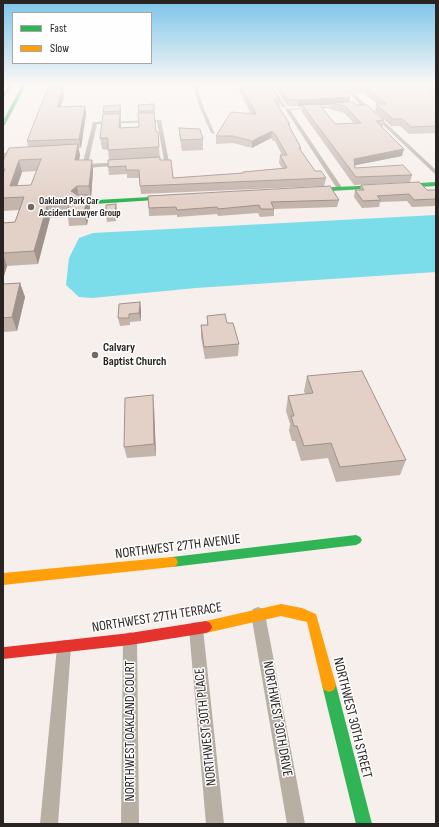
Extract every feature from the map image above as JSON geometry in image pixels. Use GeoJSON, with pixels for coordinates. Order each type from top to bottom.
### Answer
{"type":"FeatureCollection","features":[{"type":"Feature","properties":{"kind":"street"},"geometry":{"type":"LineString","coordinates":[[95,124],[85,166],[167,161],[160,124]]}},
{"type":"Feature","properties":{"kind":"street"},"geometry":{"type":"LineString","coordinates":[[209,124],[213,133]]}},
{"type":"Feature","properties":{"kind":"street"},"geometry":{"type":"LineString","coordinates":[[296,124],[340,189]]}},
{"type":"Feature","properties":{"kind":"street"},"geometry":{"type":"LineString","coordinates":[[383,124],[436,173]]}},
{"type":"Feature","properties":{"kind":"street"},"geometry":{"type":"LineString","coordinates":[[80,151],[88,151]]}},
{"type":"Feature","properties":{"kind":"street"},"geometry":{"type":"LineString","coordinates":[[3,155],[25,154]]}},
{"type":"Feature","properties":{"kind":"street"},"geometry":{"type":"LineString","coordinates":[[301,191],[436,184]]}},
{"type":"Feature","properties":{"kind":"street"},"geometry":{"type":"LineString","coordinates":[[79,203],[174,198]]}},
{"type":"Feature","properties":{"kind":"street","name":"NORTHWEST 27TH AVENUE"},"geometry":{"type":"LineString","coordinates":[[3,580],[138,566],[356,540]]}},
{"type":"Feature","properties":{"kind":"street","name":"NORTHWEST 27TH TERRACE"},"geometry":{"type":"LineString","coordinates":[[5,653],[130,639],[196,629],[281,610],[302,614],[312,618]]}},
{"type":"Feature","properties":{"kind":"street","name":"NORTHWEST 30TH DRIVE"},"geometry":{"type":"LineString","coordinates":[[258,614],[296,824]]}},
{"type":"Feature","properties":{"kind":"street","name":"NORTHWEST 30TH STREET"},"geometry":{"type":"LineString","coordinates":[[312,618],[364,824]]}},
{"type":"Feature","properties":{"kind":"street","name":"NORTHWEST 30TH PLACE"},"geometry":{"type":"LineString","coordinates":[[196,629],[215,824]]}},
{"type":"Feature","properties":{"kind":"street","name":"NORTHWEST OAKLAND COURT"},"geometry":{"type":"LineString","coordinates":[[130,639],[130,824]]}},
{"type":"Feature","properties":{"kind":"street"},"geometry":{"type":"LineString","coordinates":[[49,824],[64,646]]}},
{"type":"Feature","properties":{"kind":"water"},"geometry":{"type":"Polygon","coordinates":[[[436,215],[436,272],[196,288],[92,298],[79,297],[66,285],[69,258],[79,238],[93,233],[436,215]]]}},
{"type":"Feature","properties":{"kind":"building"},"geometry":{"type":"Polygon","coordinates":[[[34,124],[82,124],[79,139],[27,141],[34,124]]]}},
{"type":"Feature","properties":{"kind":"building"},"geometry":{"type":"Polygon","coordinates":[[[102,124],[119,124],[119,128],[139,127],[139,124],[155,124],[156,132],[158,132],[159,147],[108,150],[108,138],[100,138],[102,124]]]}},
{"type":"Feature","properties":{"kind":"building"},"geometry":{"type":"Polygon","coordinates":[[[224,124],[290,124],[288,124],[301,148],[299,148],[315,171],[321,171],[326,178],[140,186],[139,170],[126,170],[126,166],[108,167],[108,160],[160,157],[160,160],[171,160],[173,178],[287,168],[280,155],[287,155],[272,131],[252,141],[233,136],[216,136],[224,124]]]}},
{"type":"Feature","properties":{"kind":"building"},"geometry":{"type":"Polygon","coordinates":[[[316,124],[379,124],[404,149],[354,159],[355,168],[403,165],[412,175],[356,177],[316,124]]]}},
{"type":"Feature","properties":{"kind":"building"},"geometry":{"type":"Polygon","coordinates":[[[407,124],[436,124],[436,126],[411,127],[407,124]]]}},
{"type":"Feature","properties":{"kind":"building"},"geometry":{"type":"Polygon","coordinates":[[[179,128],[200,129],[203,139],[181,140],[179,128]]]}},
{"type":"Feature","properties":{"kind":"building"},"geometry":{"type":"Polygon","coordinates":[[[78,144],[75,160],[92,160],[89,186],[77,186],[71,191],[77,195],[88,195],[84,213],[67,214],[69,205],[47,206],[34,251],[3,253],[3,223],[15,222],[24,197],[3,198],[3,174],[5,169],[3,169],[3,161],[9,148],[78,144]],[[41,159],[19,160],[10,186],[31,185],[41,159]]]}},
{"type":"Feature","properties":{"kind":"building"},"geometry":{"type":"Polygon","coordinates":[[[419,182],[427,190],[436,190],[436,199],[414,200],[409,194],[377,196],[381,200],[363,201],[355,190],[364,190],[361,185],[419,182]]]}},
{"type":"Feature","properties":{"kind":"building"},"geometry":{"type":"Polygon","coordinates":[[[330,186],[339,200],[271,202],[274,209],[261,209],[259,205],[218,209],[217,207],[177,210],[176,207],[149,208],[148,196],[330,186]]]}},
{"type":"Feature","properties":{"kind":"building"},"geometry":{"type":"Polygon","coordinates":[[[116,204],[115,214],[106,215],[106,205],[116,204]]]}},
{"type":"Feature","properties":{"kind":"building"},"geometry":{"type":"Polygon","coordinates":[[[20,283],[12,317],[3,318],[3,284],[20,283]]]}},
{"type":"Feature","properties":{"kind":"building"},"geometry":{"type":"Polygon","coordinates":[[[140,302],[139,313],[129,314],[129,318],[118,318],[119,304],[140,302]]]}},
{"type":"Feature","properties":{"kind":"building"},"geometry":{"type":"Polygon","coordinates":[[[225,314],[227,323],[233,323],[239,344],[204,347],[201,325],[208,325],[207,316],[225,314]]]}},
{"type":"Feature","properties":{"kind":"building"},"geometry":{"type":"Polygon","coordinates":[[[362,371],[406,460],[340,467],[331,443],[304,446],[297,426],[294,426],[291,416],[294,416],[288,396],[313,393],[307,376],[362,371]]]}},
{"type":"Feature","properties":{"kind":"building"},"geometry":{"type":"Polygon","coordinates":[[[153,395],[154,444],[124,447],[125,398],[153,395]]]}},
{"type":"Feature","properties":{"kind":"traffic: fast"},"geometry":{"type":"LineString","coordinates":[[402,186],[436,184]]}},
{"type":"Feature","properties":{"kind":"traffic: fast"},"geometry":{"type":"LineString","coordinates":[[313,190],[380,187]]}},
{"type":"Feature","properties":{"kind":"traffic: fast"},"geometry":{"type":"LineString","coordinates":[[79,203],[168,198]]}},
{"type":"Feature","properties":{"kind":"traffic: fast"},"geometry":{"type":"LineString","coordinates":[[172,562],[356,540]]}},
{"type":"Feature","properties":{"kind":"traffic: fast"},"geometry":{"type":"LineString","coordinates":[[329,685],[364,824]]}},
{"type":"Feature","properties":{"kind":"traffic: slow"},"geometry":{"type":"LineString","coordinates":[[3,579],[172,562]]}},
{"type":"Feature","properties":{"kind":"traffic: slow"},"geometry":{"type":"LineString","coordinates":[[206,627],[281,610],[302,614],[312,618],[329,685]]}},
{"type":"Feature","properties":{"kind":"traffic: jam"},"geometry":{"type":"LineString","coordinates":[[5,653],[130,639],[206,627]]}},
{"type":"Feature","properties":{"kind":"place","name":"Oakland Park Car Accident Lawyer Group"},"geometry":{"type":"Point","coordinates":[31,207]}},
{"type":"Feature","properties":{"kind":"place","name":"Calvary Baptist Church"},"geometry":{"type":"Point","coordinates":[95,355]}}]}
